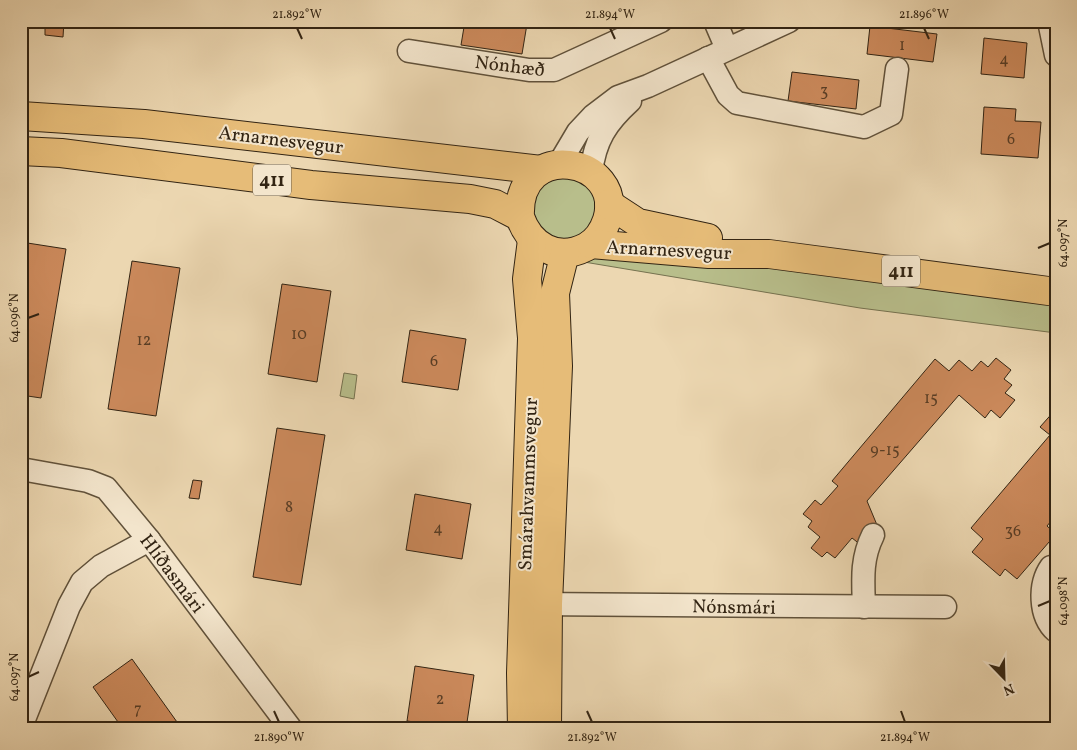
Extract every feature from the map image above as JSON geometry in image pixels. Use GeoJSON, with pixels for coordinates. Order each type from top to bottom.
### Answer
{"type":"FeatureCollection","features":[{"type":"Feature","properties":{"kind":"main road","name":"Arnarnesvegur"},"geometry":{"type":"LineString","coordinates":[[21,116],[144,124],[550,167],[570,164],[591,172]]}},
{"type":"Feature","properties":{"kind":"main road","name":"411"},"geometry":{"type":"LineString","coordinates":[[21,150],[60,153],[311,185],[470,199],[495,204],[526,228],[542,247],[565,253]]}},
{"type":"Feature","properties":{"kind":"main road"},"geometry":{"type":"LineString","coordinates":[[526,228],[519,203],[523,190],[530,178],[550,167]]}},
{"type":"Feature","properties":{"kind":"main road"},"geometry":{"type":"LineString","coordinates":[[591,172],[600,181],[609,204]]}},
{"type":"Feature","properties":{"kind":"main road","name":"Arnarnesvegur"},"geometry":{"type":"LineString","coordinates":[[565,253],[579,250],[591,244],[605,227],[609,204],[638,223],[711,238],[747,252]]}},
{"type":"Feature","properties":{"kind":"main road","name":"Smárahvammsvegur"},"geometry":{"type":"LineString","coordinates":[[526,228],[527,279],[532,338],[536,604],[547,729]]}},
{"type":"Feature","properties":{"kind":"main road","name":"Arnarnesvegur"},"geometry":{"type":"LineString","coordinates":[[591,244],[709,254],[747,252],[1056,292]]}},
{"type":"Feature","properties":{"kind":"main road","name":"Smárahvammsvegur"},"geometry":{"type":"LineString","coordinates":[[522,729],[536,604],[558,366],[555,293],[565,253]]}},
{"type":"Feature","properties":{"kind":"street","name":"Nónhæð"},"geometry":{"type":"LineString","coordinates":[[409,51],[529,70],[554,70],[661,21]]}},
{"type":"Feature","properties":{"kind":"street"},"geometry":{"type":"LineString","coordinates":[[715,21],[717,54],[728,95],[737,103],[864,127],[891,114],[897,69]]}},
{"type":"Feature","properties":{"kind":"street"},"geometry":{"type":"LineString","coordinates":[[550,167],[593,116],[618,97],[648,86],[789,21]]}},
{"type":"Feature","properties":{"kind":"street"},"geometry":{"type":"LineString","coordinates":[[1049,21],[1056,55]]}},
{"type":"Feature","properties":{"kind":"street"},"geometry":{"type":"LineString","coordinates":[[591,172],[596,143],[604,129],[616,114],[648,86]]}},
{"type":"Feature","properties":{"kind":"street","name":"Hlíðasmári"},"geometry":{"type":"LineString","coordinates":[[21,469],[88,481],[106,488],[149,540],[290,729]]}},
{"type":"Feature","properties":{"kind":"street"},"geometry":{"type":"LineString","coordinates":[[864,607],[862,568],[865,552],[873,535]]}},
{"type":"Feature","properties":{"kind":"street"},"geometry":{"type":"LineString","coordinates":[[21,727],[69,606],[82,582],[101,566],[149,540]]}},
{"type":"Feature","properties":{"kind":"street"},"geometry":{"type":"LineString","coordinates":[[1051,567],[1043,585],[1044,610],[1056,631]]}},
{"type":"Feature","properties":{"kind":"street","name":"Nónsmári"},"geometry":{"type":"LineString","coordinates":[[536,604],[945,607]]}},
{"type":"Feature","properties":{"kind":"green space"},"geometry":{"type":"Polygon","coordinates":[[[572,173],[598,197],[591,231],[562,244],[534,227],[532,201],[535,188],[540,184],[572,173]]]}},
{"type":"Feature","properties":{"kind":"green space"},"geometry":{"type":"Polygon","coordinates":[[[665,253],[1056,300],[1056,333],[860,308],[584,262],[600,256],[665,253]]]}},
{"type":"Feature","properties":{"kind":"green space"},"geometry":{"type":"Polygon","coordinates":[[[344,373],[357,375],[354,399],[340,396],[344,373]]]}},
{"type":"Feature","properties":{"kind":"building"},"geometry":{"type":"Polygon","coordinates":[[[21,21],[64,21],[63,37],[45,35],[45,27],[21,25],[21,21]]]}},
{"type":"Feature","properties":{"kind":"building"},"geometry":{"type":"Polygon","coordinates":[[[86,21],[125,21],[125,25],[86,21]]]}},
{"type":"Feature","properties":{"kind":"building"},"geometry":{"type":"Polygon","coordinates":[[[465,21],[507,21],[527,24],[522,54],[461,45],[465,21]]]}},
{"type":"Feature","properties":{"kind":"building"},"geometry":{"type":"Polygon","coordinates":[[[870,26],[937,34],[933,62],[867,54],[870,26]]]}},
{"type":"Feature","properties":{"kind":"building"},"geometry":{"type":"Polygon","coordinates":[[[984,38],[1027,43],[1024,78],[981,74],[984,38]]]}},
{"type":"Feature","properties":{"kind":"building"},"geometry":{"type":"Polygon","coordinates":[[[792,72],[859,80],[856,109],[788,101],[792,72]]]}},
{"type":"Feature","properties":{"kind":"building"},"geometry":{"type":"Polygon","coordinates":[[[984,107],[1016,109],[1015,121],[1041,122],[1038,158],[981,154],[984,107]]]}},
{"type":"Feature","properties":{"kind":"building"},"geometry":{"type":"Polygon","coordinates":[[[21,242],[66,249],[41,398],[21,395],[21,242]]]}},
{"type":"Feature","properties":{"kind":"building"},"geometry":{"type":"Polygon","coordinates":[[[132,261],[180,268],[156,416],[108,409],[132,261]]]}},
{"type":"Feature","properties":{"kind":"building"},"geometry":{"type":"Polygon","coordinates":[[[282,284],[331,291],[317,382],[268,374],[282,284]]]}},
{"type":"Feature","properties":{"kind":"building"},"geometry":{"type":"Polygon","coordinates":[[[410,330],[466,339],[458,390],[402,382],[410,330]]]}},
{"type":"Feature","properties":{"kind":"building"},"geometry":{"type":"Polygon","coordinates":[[[996,358],[1011,370],[1004,379],[1012,385],[1005,393],[1015,400],[1000,418],[991,410],[985,418],[959,395],[867,501],[877,525],[861,545],[852,538],[835,558],[827,552],[822,557],[811,548],[820,537],[808,527],[812,521],[803,514],[815,500],[821,505],[838,486],[832,481],[935,359],[949,371],[959,360],[972,371],[981,361],[988,367],[996,358]]]}},
{"type":"Feature","properties":{"kind":"building"},"geometry":{"type":"Polygon","coordinates":[[[1056,409],[1056,515],[1047,526],[1056,534],[1017,579],[1005,569],[1000,576],[972,552],[983,539],[971,528],[1050,435],[1040,427],[1056,409]]]}},
{"type":"Feature","properties":{"kind":"building"},"geometry":{"type":"Polygon","coordinates":[[[277,428],[325,435],[301,585],[253,577],[277,428]]]}},
{"type":"Feature","properties":{"kind":"building"},"geometry":{"type":"Polygon","coordinates":[[[193,480],[202,481],[199,499],[189,498],[193,480]]]}},
{"type":"Feature","properties":{"kind":"building"},"geometry":{"type":"Polygon","coordinates":[[[415,494],[471,504],[462,559],[406,550],[415,494]]]}},
{"type":"Feature","properties":{"kind":"building"},"geometry":{"type":"Polygon","coordinates":[[[132,659],[182,729],[123,729],[93,687],[132,659]]]}},
{"type":"Feature","properties":{"kind":"building"},"geometry":{"type":"Polygon","coordinates":[[[415,666],[474,675],[466,729],[407,721],[415,666]]]}}]}
